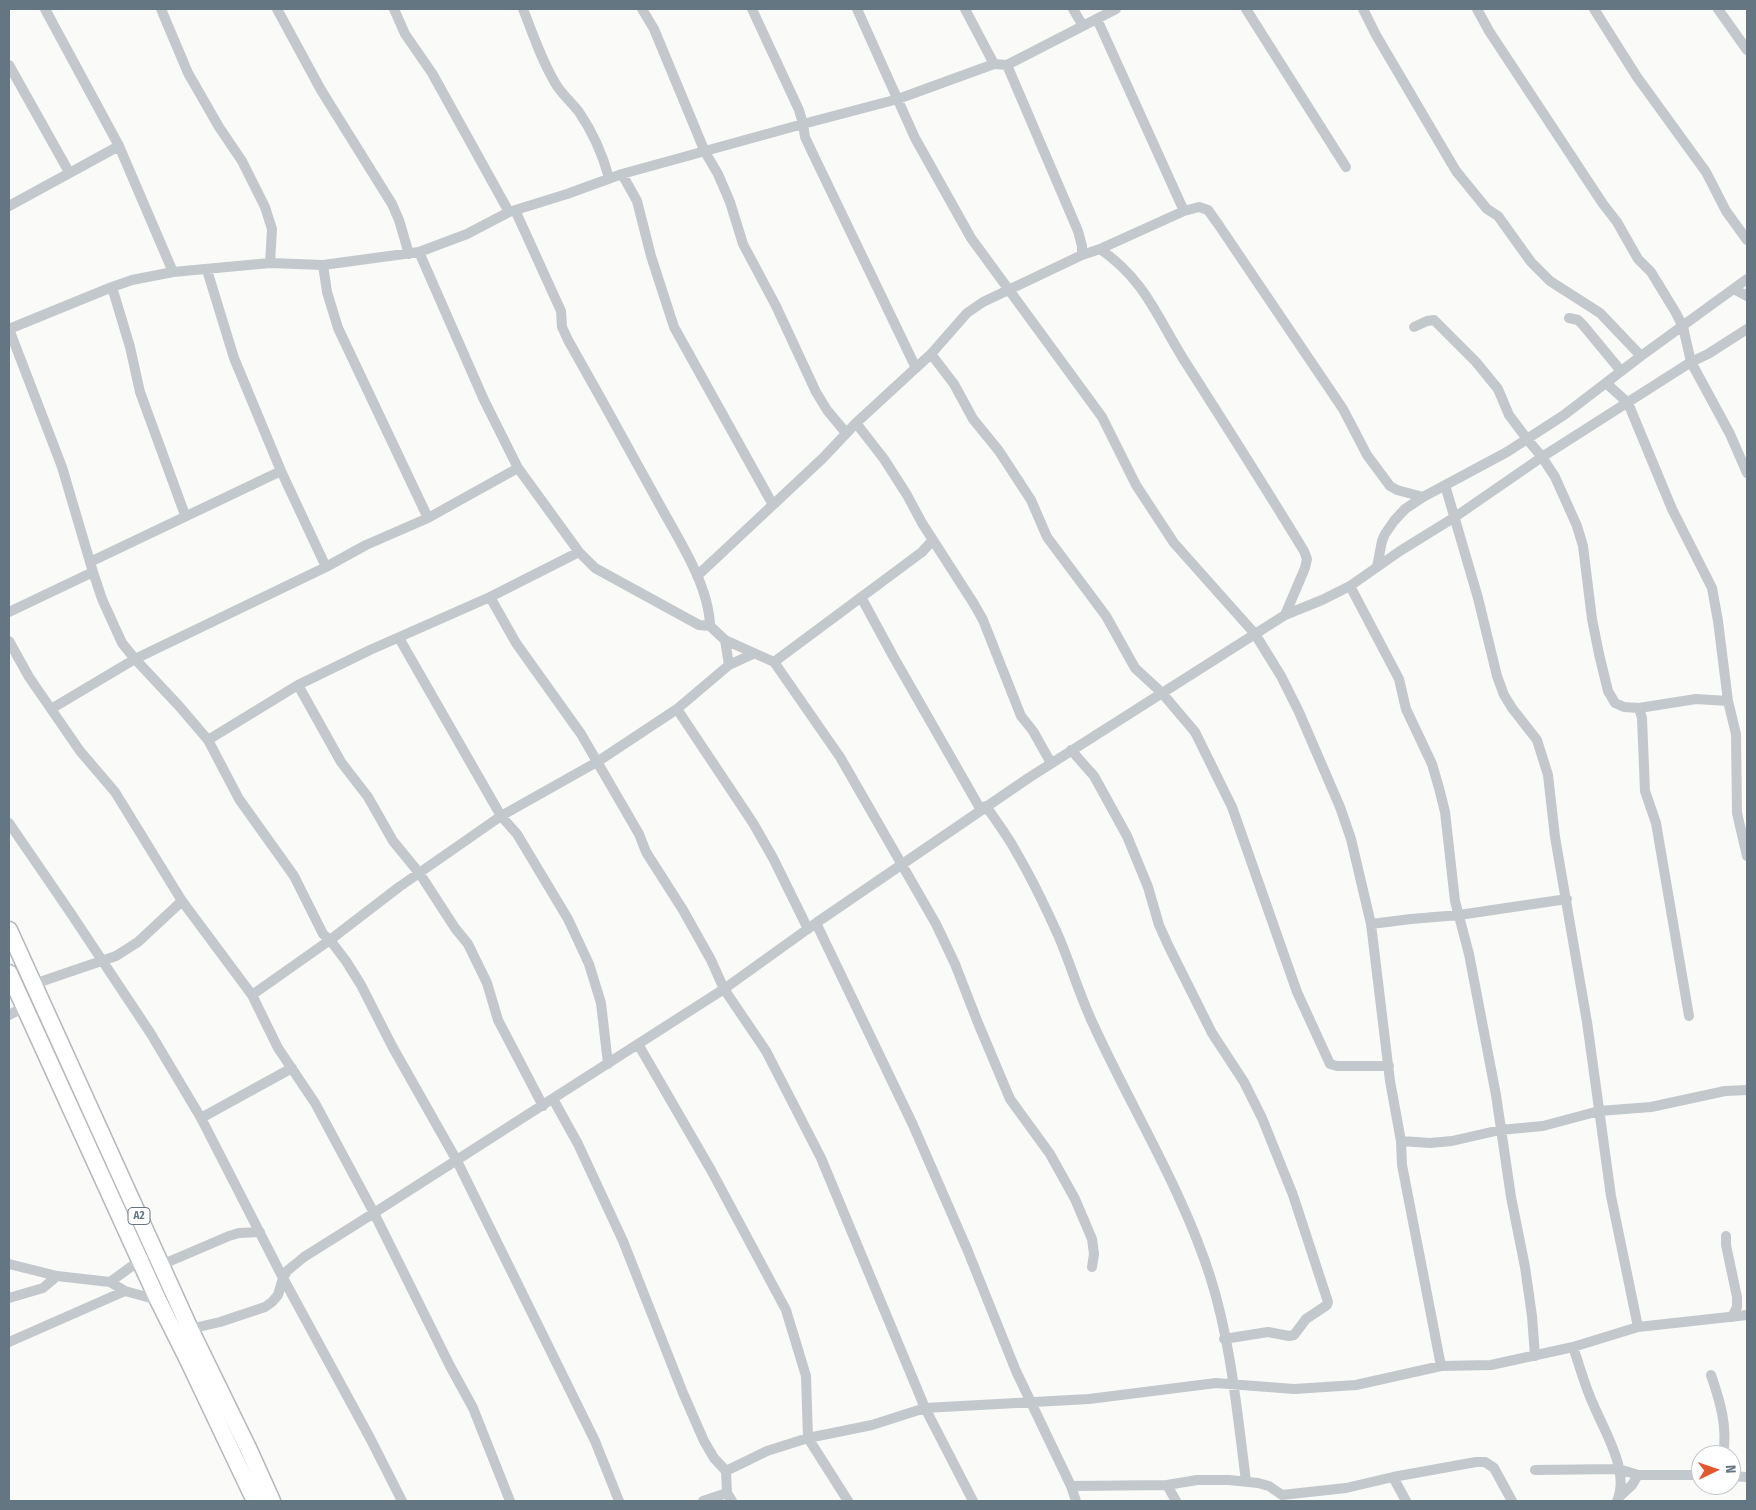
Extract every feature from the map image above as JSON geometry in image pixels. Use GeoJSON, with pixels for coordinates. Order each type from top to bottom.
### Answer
{"type":"FeatureCollection","features":[{"type":"Feature","properties":{"kind":"highway","name":"A2"},"geometry":{"type":"LineString","coordinates":[[9,930],[190,1329],[272,1501]]}},
{"type":"Feature","properties":{"kind":"highway","name":"A2"},"geometry":{"type":"LineString","coordinates":[[9,973],[158,1300],[255,1501]]}},
{"type":"Feature","properties":{"kind":"street"},"geometry":{"type":"LineString","coordinates":[[44,9],[119,146],[173,272]]}},
{"type":"Feature","properties":{"kind":"street"},"geometry":{"type":"LineString","coordinates":[[161,9],[188,73],[219,127],[242,161],[265,207],[272,229],[270,263]]}},
{"type":"Feature","properties":{"kind":"street"},"geometry":{"type":"LineString","coordinates":[[277,9],[320,90],[392,204],[518,468],[579,552],[595,568],[699,625],[710,626],[725,640],[774,662],[840,757],[936,924],[956,964],[1010,1099],[1050,1154],[1086,1222],[1092,1239],[1094,1254],[1092,1267]]}},
{"type":"Feature","properties":{"kind":"street"},"geometry":{"type":"LineString","coordinates":[[394,9],[405,34],[432,72],[512,211],[561,311],[562,327],[568,340],[697,576],[710,612],[710,626]]}},
{"type":"Feature","properties":{"kind":"street"},"geometry":{"type":"LineString","coordinates":[[523,9],[552,76],[562,92],[579,112],[589,129],[607,169],[609,178]]}},
{"type":"Feature","properties":{"kind":"street"},"geometry":{"type":"LineString","coordinates":[[642,9],[654,29],[705,152],[718,174],[743,244],[776,306],[816,392],[827,410],[846,433]]}},
{"type":"Feature","properties":{"kind":"street"},"geometry":{"type":"LineString","coordinates":[[752,9],[800,110],[805,137],[916,368]]}},
{"type":"Feature","properties":{"kind":"street"},"geometry":{"type":"LineString","coordinates":[[857,9],[915,138],[971,238],[1102,417],[1136,485],[1174,543],[1255,634],[1281,676],[1340,807],[1371,924],[1390,1081],[1401,1141],[1402,1165],[1441,1366]]}},
{"type":"Feature","properties":{"kind":"street"},"geometry":{"type":"LineString","coordinates":[[965,9],[994,64]]}},
{"type":"Feature","properties":{"kind":"street"},"geometry":{"type":"LineString","coordinates":[[1073,9],[1083,26]]}},
{"type":"Feature","properties":{"kind":"street"},"geometry":{"type":"LineString","coordinates":[[619,1501],[595,1441],[457,1161],[360,985],[324,934],[294,876],[239,799],[208,740],[122,643],[102,598],[62,467],[9,329],[132,280],[173,272],[270,263],[323,265],[414,253],[467,234],[512,211],[568,194],[609,178],[898,99],[994,64],[1007,65],[1116,9]]}},
{"type":"Feature","properties":{"kind":"street"},"geometry":{"type":"LineString","coordinates":[[1246,9],[1346,167]]}},
{"type":"Feature","properties":{"kind":"street"},"geometry":{"type":"LineString","coordinates":[[1363,9],[1376,35],[1456,171],[1487,209],[1498,216],[1531,262],[1550,281],[1600,313],[1641,356]]}},
{"type":"Feature","properties":{"kind":"street"},"geometry":{"type":"LineString","coordinates":[[1477,9],[1489,31],[1603,204],[1617,222],[1638,259],[1651,272],[1683,327],[1691,362],[1730,434],[1747,473]]}},
{"type":"Feature","properties":{"kind":"street"},"geometry":{"type":"LineString","coordinates":[[1594,9],[1637,78],[1706,172],[1726,211],[1747,240]]}},
{"type":"Feature","properties":{"kind":"street"},"geometry":{"type":"LineString","coordinates":[[1718,9],[1747,50]]}},
{"type":"Feature","properties":{"kind":"street"},"geometry":{"type":"LineString","coordinates":[[1097,19],[1184,211]]}},
{"type":"Feature","properties":{"kind":"street"},"geometry":{"type":"LineString","coordinates":[[1007,65],[1078,231],[1082,254]]}},
{"type":"Feature","properties":{"kind":"street"},"geometry":{"type":"LineString","coordinates":[[9,66],[70,172]]}},
{"type":"Feature","properties":{"kind":"street"},"geometry":{"type":"LineString","coordinates":[[9,206],[119,146]]}},
{"type":"Feature","properties":{"kind":"street"},"geometry":{"type":"LineString","coordinates":[[622,174],[637,201],[674,327],[773,505]]}},
{"type":"Feature","properties":{"kind":"street"},"geometry":{"type":"LineString","coordinates":[[697,576],[823,458],[856,423],[931,354],[967,313],[983,302],[1082,254],[1100,249],[1184,211],[1199,207],[1208,210],[1218,224],[1343,409],[1367,455],[1390,486],[1397,490],[1423,497]]}},
{"type":"Feature","properties":{"kind":"street"},"geometry":{"type":"LineString","coordinates":[[1100,249],[1111,256],[1137,282],[1158,313],[1183,358],[1304,551],[1306,559],[1305,568],[1285,616]]}},
{"type":"Feature","properties":{"kind":"street"},"geometry":{"type":"LineString","coordinates":[[323,265],[327,292],[338,328],[428,518]]}},
{"type":"Feature","properties":{"kind":"street"},"geometry":{"type":"LineString","coordinates":[[207,270],[234,358],[281,471],[326,567]]}},
{"type":"Feature","properties":{"kind":"street"},"geometry":{"type":"LineString","coordinates":[[1377,567],[1382,541],[1394,520],[1405,509],[1423,497],[1488,463],[1564,415],[1747,279]]}},
{"type":"Feature","properties":{"kind":"street"},"geometry":{"type":"LineString","coordinates":[[112,287],[130,348],[140,392],[185,515]]}},
{"type":"Feature","properties":{"kind":"street"},"geometry":{"type":"LineString","coordinates":[[1734,289],[1747,296]]}},
{"type":"Feature","properties":{"kind":"street"},"geometry":{"type":"LineString","coordinates":[[1569,318],[1578,320],[1583,325],[1621,371]]}},
{"type":"Feature","properties":{"kind":"street"},"geometry":{"type":"LineString","coordinates":[[1414,327],[1434,320],[1476,362],[1498,389],[1509,415],[1555,477],[1577,526],[1583,546],[1592,620],[1608,691],[1615,702],[1624,707],[1639,708],[1696,699],[1728,701]]}},
{"type":"Feature","properties":{"kind":"street"},"geometry":{"type":"LineString","coordinates":[[190,1329],[265,1308],[278,1295],[287,1271],[304,1256],[457,1161],[724,989],[812,926],[1051,763],[1285,616],[1350,586],[1455,518],[1542,457],[1628,404],[1691,362],[1747,330]]}},
{"type":"Feature","properties":{"kind":"street"},"geometry":{"type":"LineString","coordinates":[[931,354],[954,384],[974,419],[1010,467],[1031,500],[1047,537],[1106,616],[1135,668],[1162,693],[1195,732],[1232,807],[1297,992],[1330,1064],[1337,1066],[1389,1066]]}},
{"type":"Feature","properties":{"kind":"street"},"geometry":{"type":"LineString","coordinates":[[1606,383],[1628,404],[1672,508],[1712,588],[1728,701],[1736,734],[1737,813],[1747,856]]}},
{"type":"Feature","properties":{"kind":"street"},"geometry":{"type":"LineString","coordinates":[[856,423],[889,466],[908,495],[933,540],[978,612],[1021,716],[1033,731],[1051,763]]}},
{"type":"Feature","properties":{"kind":"street"},"geometry":{"type":"LineString","coordinates":[[51,708],[135,659],[326,567],[366,545],[428,518],[518,468]]}},
{"type":"Feature","properties":{"kind":"street"},"geometry":{"type":"LineString","coordinates":[[10,608],[91,567],[185,515],[281,471]]}},
{"type":"Feature","properties":{"kind":"street"},"geometry":{"type":"LineString","coordinates":[[1445,485],[1478,598],[1497,676],[1512,708],[1537,740],[1548,775],[1555,838],[1587,1022],[1611,1196],[1638,1328]]}},
{"type":"Feature","properties":{"kind":"street"},"geometry":{"type":"LineString","coordinates":[[774,662],[922,552],[933,540]]}},
{"type":"Feature","properties":{"kind":"street"},"geometry":{"type":"LineString","coordinates":[[208,740],[298,685],[370,650],[490,597],[579,552]]}},
{"type":"Feature","properties":{"kind":"street"},"geometry":{"type":"LineString","coordinates":[[1350,586],[1399,679],[1406,709],[1432,764],[1445,812],[1455,901],[1470,954],[1496,1095],[1500,1130],[1531,1306],[1535,1356]]}},
{"type":"Feature","properties":{"kind":"street"},"geometry":{"type":"LineString","coordinates":[[490,597],[516,643],[581,734],[639,834],[646,852],[706,952],[724,989],[766,1051],[821,1158],[925,1408],[973,1501]]}},
{"type":"Feature","properties":{"kind":"street"},"geometry":{"type":"LineString","coordinates":[[862,597],[893,656],[984,808],[1015,849],[1058,935],[1092,1024],[1169,1178],[1200,1249],[1210,1277],[1234,1385],[1246,1481]]}},
{"type":"Feature","properties":{"kind":"street"},"geometry":{"type":"LineString","coordinates":[[399,638],[501,816],[517,834],[568,918],[589,964],[601,1003],[608,1064]]}},
{"type":"Feature","properties":{"kind":"street"},"geometry":{"type":"LineString","coordinates":[[725,640],[729,665]]}},
{"type":"Feature","properties":{"kind":"street"},"geometry":{"type":"LineString","coordinates":[[9,641],[29,677],[80,751],[115,792],[182,901],[252,994],[278,1048],[315,1103],[374,1213],[473,1408],[510,1501]]}},
{"type":"Feature","properties":{"kind":"street"},"geometry":{"type":"LineString","coordinates":[[252,994],[501,816],[597,762],[677,709],[729,665],[753,654]]}},
{"type":"Feature","properties":{"kind":"street"},"geometry":{"type":"LineString","coordinates":[[298,685],[341,762],[368,796],[393,841],[420,874],[455,928],[468,944],[487,983],[498,1020],[543,1106]]}},
{"type":"Feature","properties":{"kind":"street"},"geometry":{"type":"LineString","coordinates":[[1639,708],[1642,718],[1645,791],[1656,823],[1688,1016]]}},
{"type":"Feature","properties":{"kind":"street"},"geometry":{"type":"LineString","coordinates":[[677,709],[753,823],[812,926],[913,1125],[967,1249],[1016,1371],[1071,1486],[1076,1501]]}},
{"type":"Feature","properties":{"kind":"street"},"geometry":{"type":"LineString","coordinates":[[1072,750],[1094,776],[1127,836],[1148,887],[1159,925],[1166,940],[1212,1032],[1244,1082],[1262,1118],[1293,1195],[1328,1302],[1327,1305],[1306,1319],[1294,1335],[1289,1336],[1268,1332],[1224,1339]]}},
{"type":"Feature","properties":{"kind":"street"},"geometry":{"type":"LineString","coordinates":[[9,825],[150,1034],[201,1118],[283,1278],[402,1501]]}},
{"type":"Feature","properties":{"kind":"street"},"geometry":{"type":"LineString","coordinates":[[1371,924],[1459,915],[1567,899]]}},
{"type":"Feature","properties":{"kind":"street"},"geometry":{"type":"LineString","coordinates":[[34,984],[116,956],[138,942],[182,901]]}},
{"type":"Feature","properties":{"kind":"street"},"geometry":{"type":"LineString","coordinates":[[9,1015],[24,1007]]}},
{"type":"Feature","properties":{"kind":"street"},"geometry":{"type":"LineString","coordinates":[[638,1044],[711,1170],[786,1310],[806,1376],[808,1438],[848,1501]]}},
{"type":"Feature","properties":{"kind":"street"},"geometry":{"type":"LineString","coordinates":[[201,1118],[292,1068]]}},
{"type":"Feature","properties":{"kind":"street"},"geometry":{"type":"LineString","coordinates":[[1401,1141],[1430,1143],[1452,1141],[1500,1130],[1543,1126],[1599,1110],[1651,1107],[1725,1091],[1747,1090]]}},
{"type":"Feature","properties":{"kind":"street"},"geometry":{"type":"LineString","coordinates":[[553,1099],[578,1144],[623,1241],[704,1441],[714,1458],[726,1471],[730,1497],[703,1501]]}},
{"type":"Feature","properties":{"kind":"street"},"geometry":{"type":"LineString","coordinates":[[110,1282],[140,1259],[158,1258],[239,1233],[260,1232]]}},
{"type":"Feature","properties":{"kind":"street"},"geometry":{"type":"LineString","coordinates":[[1726,1236],[1737,1297],[1737,1307],[1732,1317]]}},
{"type":"Feature","properties":{"kind":"street"},"geometry":{"type":"LineString","coordinates":[[9,1264],[57,1276],[110,1282],[125,1291],[158,1300]]}},
{"type":"Feature","properties":{"kind":"street"},"geometry":{"type":"LineString","coordinates":[[9,1298],[43,1288],[57,1276]]}},
{"type":"Feature","properties":{"kind":"street"},"geometry":{"type":"LineString","coordinates":[[9,1342],[125,1291]]}},
{"type":"Feature","properties":{"kind":"street"},"geometry":{"type":"LineString","coordinates":[[726,1471],[767,1452],[808,1438],[872,1424],[925,1408],[1089,1399],[1216,1383],[1294,1390],[1356,1385],[1441,1366],[1490,1365],[1535,1356],[1573,1348],[1638,1328],[1747,1315]]}},
{"type":"Feature","properties":{"kind":"street"},"geometry":{"type":"LineString","coordinates":[[1573,1348],[1593,1405],[1615,1452],[1619,1469],[1618,1499]]}},
{"type":"Feature","properties":{"kind":"street"},"geometry":{"type":"LineString","coordinates":[[1711,1375],[1719,1397],[1724,1420],[1723,1445]]}},
{"type":"Feature","properties":{"kind":"street"},"geometry":{"type":"LineString","coordinates":[[1071,1486],[1167,1485],[1197,1480],[1246,1481],[1269,1486],[1282,1498],[1346,1488],[1393,1477],[1476,1462],[1485,1462],[1494,1468],[1512,1501]]}},
{"type":"Feature","properties":{"kind":"street"},"geometry":{"type":"LineString","coordinates":[[1535,1470],[1619,1469],[1638,1475],[1691,1475]]}},
{"type":"Feature","properties":{"kind":"street"},"geometry":{"type":"LineString","coordinates":[[1618,1499],[1632,1485],[1638,1475]]}},
{"type":"Feature","properties":{"kind":"street"},"geometry":{"type":"LineString","coordinates":[[1393,1477],[1406,1501]]}},
{"type":"Feature","properties":{"kind":"street"},"geometry":{"type":"LineString","coordinates":[[1167,1485],[1176,1501]]}}]}
